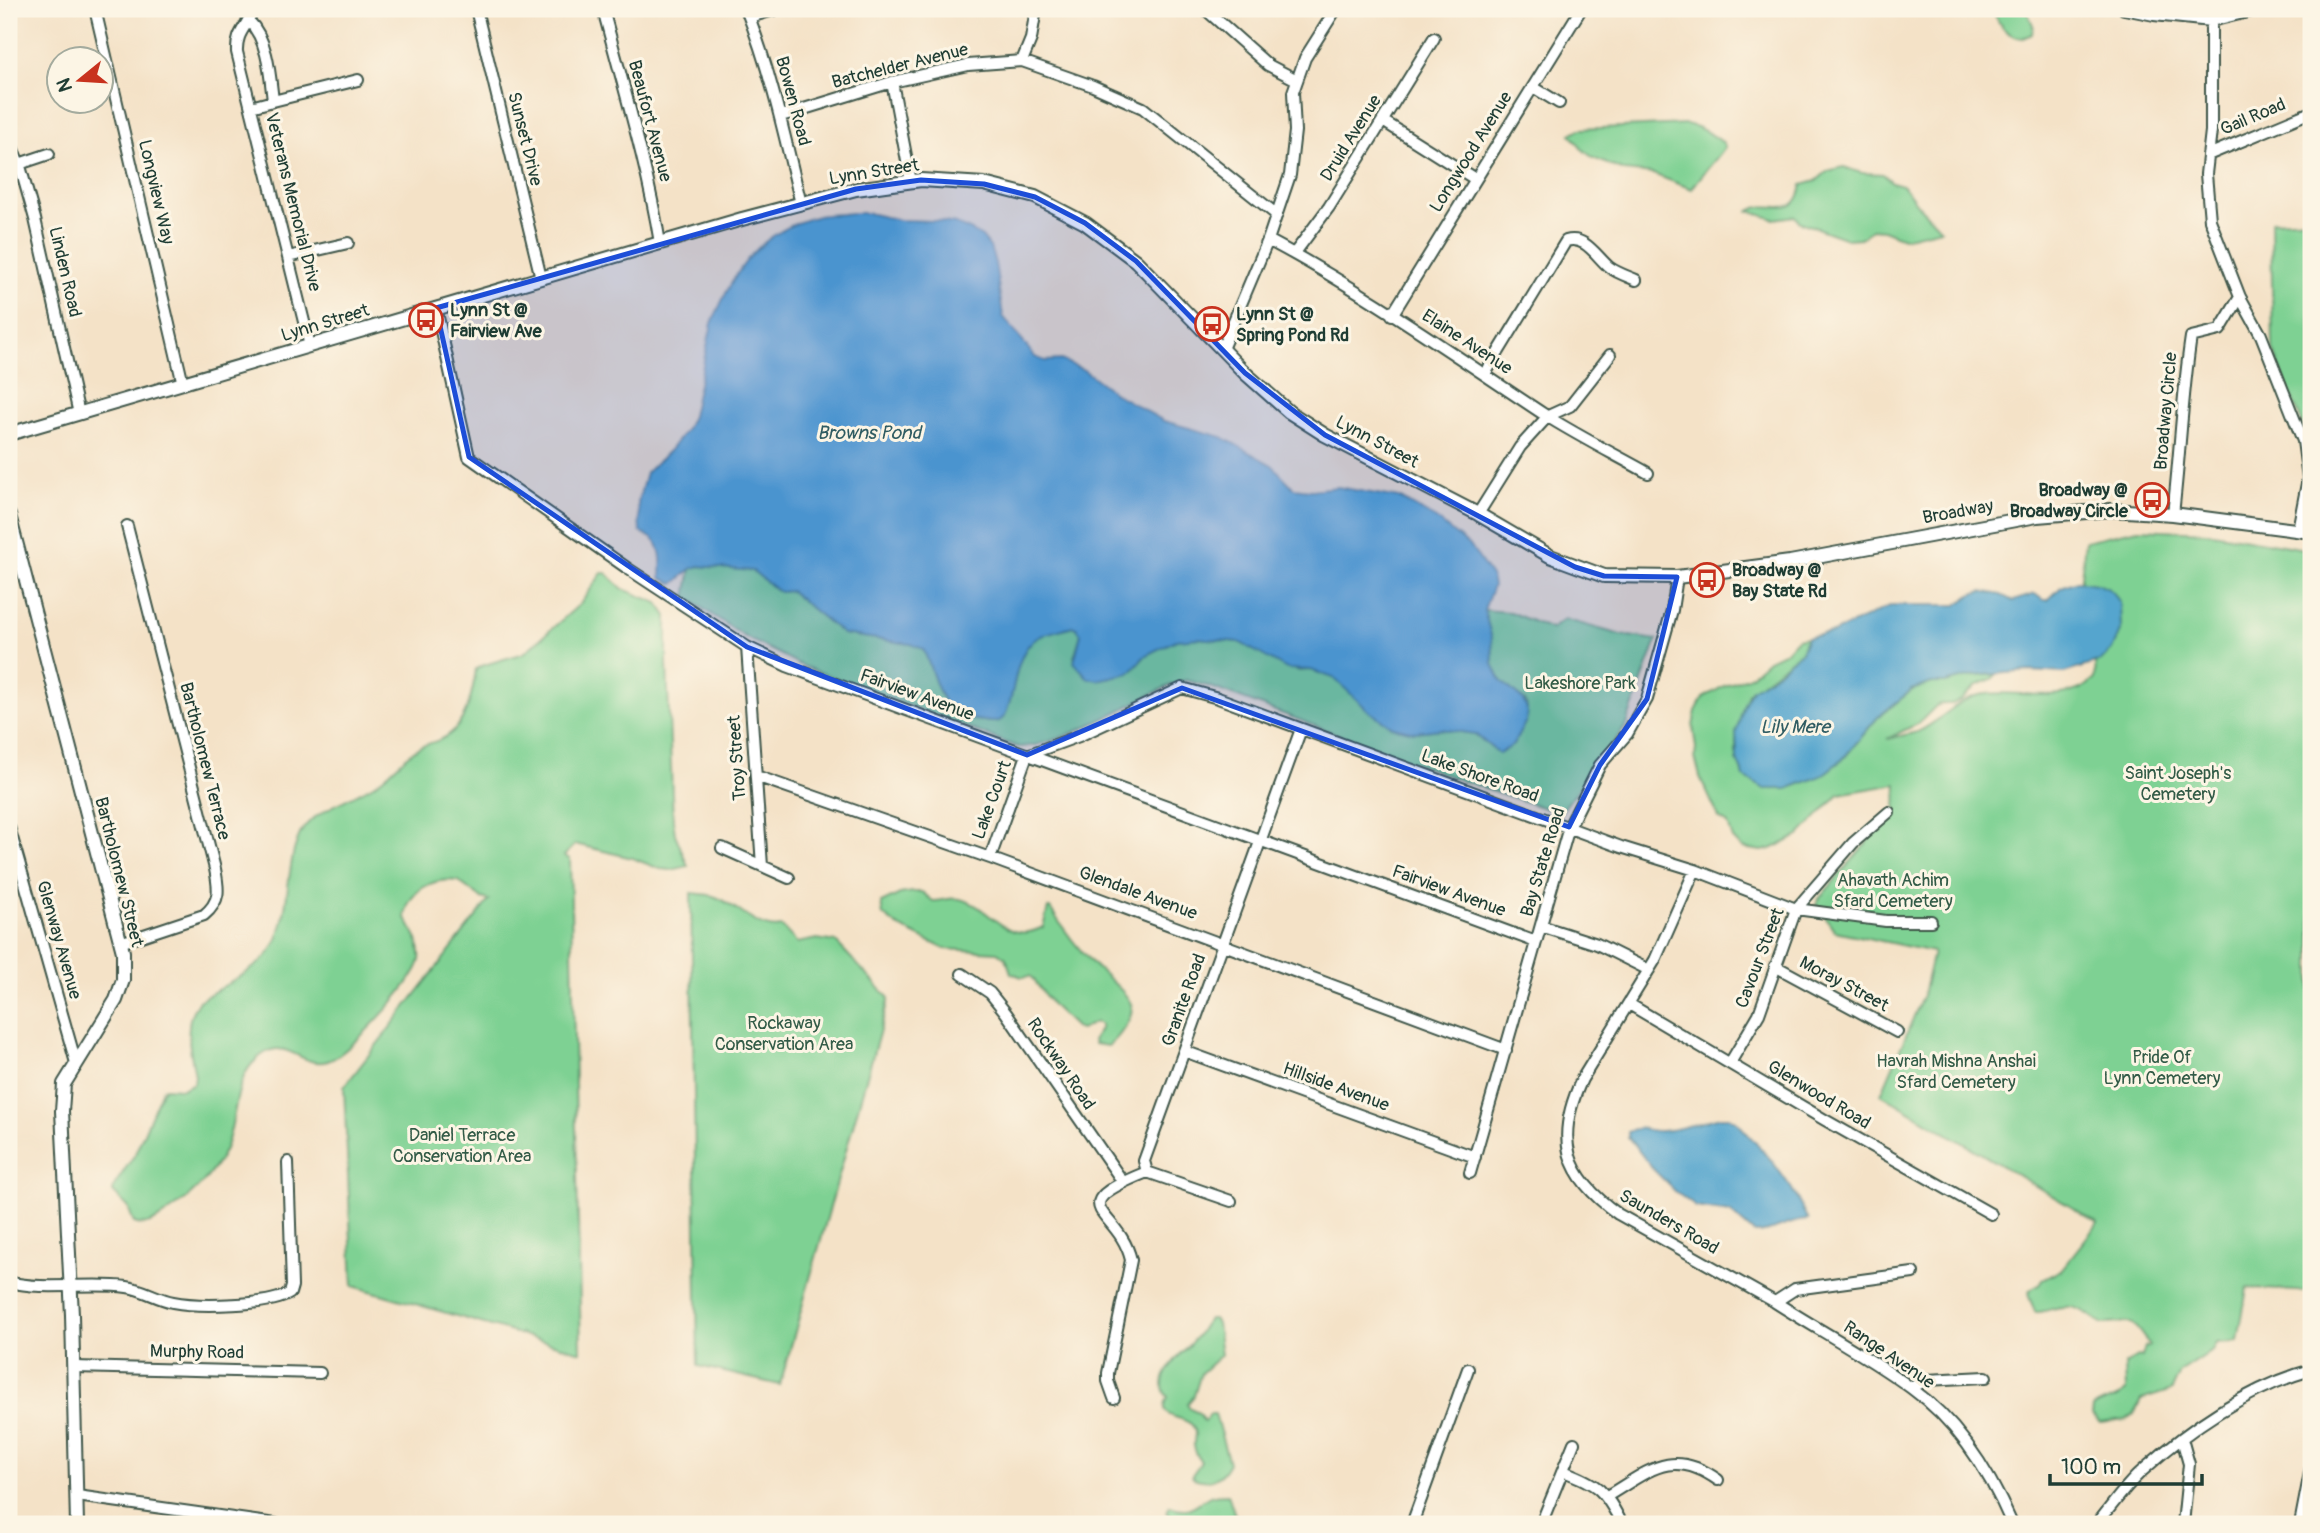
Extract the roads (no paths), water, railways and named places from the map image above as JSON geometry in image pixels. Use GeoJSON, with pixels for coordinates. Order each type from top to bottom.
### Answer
{"type":"FeatureCollection","features":[{"type":"Feature","properties":{"kind":"main road","name":"Lynn Street"},"geometry":{"type":"LineString","coordinates":[[9,434],[660,243],[856,189],[921,180],[988,185],[1035,197],[1085,222],[1136,261],[1245,373],[1289,412],[1307,424],[1575,567],[1604,576],[1654,576]]}},
{"type":"Feature","properties":{"kind":"main road","name":"Broadway"},"geometry":{"type":"LineString","coordinates":[[1654,576],[1677,577],[1790,562],[2037,516],[2111,510],[2173,514],[2305,531]]}},
{"type":"Feature","properties":{"kind":"main road","name":"Bartholomew Street"},"geometry":{"type":"LineString","coordinates":[[9,515],[123,951],[123,980],[116,1000],[64,1084],[62,1111],[74,1367],[77,1524]]}},
{"type":"Feature","properties":{"kind":"street","name":"Longview Way"},"geometry":{"type":"LineString","coordinates":[[95,9],[183,384]]}},
{"type":"Feature","properties":{"kind":"street","name":"Veterans Memorial Drive"},"geometry":{"type":"LineString","coordinates":[[252,9],[236,41],[310,346]]}},
{"type":"Feature","properties":{"kind":"street","name":"Sunset Drive"},"geometry":{"type":"LineString","coordinates":[[476,9],[541,278]]}},
{"type":"Feature","properties":{"kind":"street","name":"Beaufort Avenue"},"geometry":{"type":"LineString","coordinates":[[603,9],[645,167],[660,243]]}},
{"type":"Feature","properties":{"kind":"street"},"geometry":{"type":"LineString","coordinates":[[748,13],[777,9]]}},
{"type":"Feature","properties":{"kind":"street"},"geometry":{"type":"LineString","coordinates":[[1022,61],[1031,39],[1036,9]]}},
{"type":"Feature","properties":{"kind":"street"},"geometry":{"type":"LineString","coordinates":[[1205,9],[1268,65],[1297,80]]}},
{"type":"Feature","properties":{"kind":"street"},"geometry":{"type":"LineString","coordinates":[[1222,349],[1268,240],[1290,175],[1295,131],[1293,92],[1297,80],[1305,58],[1336,9]]}},
{"type":"Feature","properties":{"kind":"street","name":"Longwood Avenue"},"geometry":{"type":"LineString","coordinates":[[1392,315],[1581,9]]}},
{"type":"Feature","properties":{"kind":"street"},"geometry":{"type":"LineString","coordinates":[[2124,9],[2211,22],[2260,9]]}},
{"type":"Feature","properties":{"kind":"street"},"geometry":{"type":"LineString","coordinates":[[2211,9],[2211,131],[2206,174],[2210,220],[2240,297],[2261,335],[2303,441],[2308,478],[2305,531]]}},
{"type":"Feature","properties":{"kind":"street","name":"Bowen Road"},"geometry":{"type":"LineString","coordinates":[[748,13],[781,116],[801,204]]}},
{"type":"Feature","properties":{"kind":"street","name":"Veterans Memorial Drive"},"geometry":{"type":"LineString","coordinates":[[248,21],[261,37],[273,101],[251,107]]}},
{"type":"Feature","properties":{"kind":"street","name":"Druid Avenue"},"geometry":{"type":"LineString","coordinates":[[1294,254],[1329,207],[1434,38]]}},
{"type":"Feature","properties":{"kind":"street","name":"Batchelder Avenue"},"geometry":{"type":"LineString","coordinates":[[781,116],[892,82],[968,65],[1022,61],[1093,86],[1143,108],[1277,215]]}},
{"type":"Feature","properties":{"kind":"street"},"geometry":{"type":"LineString","coordinates":[[273,101],[358,80]]}},
{"type":"Feature","properties":{"kind":"street"},"geometry":{"type":"LineString","coordinates":[[892,82],[911,182]]}},
{"type":"Feature","properties":{"kind":"street"},"geometry":{"type":"LineString","coordinates":[[1533,86],[1559,103]]}},
{"type":"Feature","properties":{"kind":"street","name":"Gail Road"},"geometry":{"type":"LineString","coordinates":[[2208,155],[2311,112]]}},
{"type":"Feature","properties":{"kind":"street"},"geometry":{"type":"LineString","coordinates":[[1383,121],[1475,179]]}},
{"type":"Feature","properties":{"kind":"street","name":"Linden Road"},"geometry":{"type":"LineString","coordinates":[[9,140],[35,219],[79,414]]}},
{"type":"Feature","properties":{"kind":"street"},"geometry":{"type":"LineString","coordinates":[[19,164],[49,155]]}},
{"type":"Feature","properties":{"kind":"street","name":"Elaine Avenue"},"geometry":{"type":"LineString","coordinates":[[1268,240],[1392,315],[1548,416],[1648,473]]}},
{"type":"Feature","properties":{"kind":"street"},"geometry":{"type":"LineString","coordinates":[[1485,374],[1566,241],[1583,242],[1613,269],[1636,280]]}},
{"type":"Feature","properties":{"kind":"street"},"geometry":{"type":"LineString","coordinates":[[288,257],[348,243]]}},
{"type":"Feature","properties":{"kind":"street","name":"Broadway Circle"},"geometry":{"type":"LineString","coordinates":[[2173,514],[2191,337],[2220,330],[2240,297]]}},
{"type":"Feature","properties":{"kind":"street","name":"Fairview Avenue"},"geometry":{"type":"LineString","coordinates":[[436,308],[469,457],[626,568],[747,647],[787,666],[1536,942]]}},
{"type":"Feature","properties":{"kind":"street"},"geometry":{"type":"LineString","coordinates":[[1478,514],[1520,447],[1548,416],[1570,406],[1610,355]]}},
{"type":"Feature","properties":{"kind":"street","name":"Bartholomew Terrace"},"geometry":{"type":"LineString","coordinates":[[120,943],[204,915],[212,908],[219,893],[127,526]]}},
{"type":"Feature","properties":{"kind":"street","name":"Bay State Road"},"geometry":{"type":"LineString","coordinates":[[1470,1173],[1569,827],[1600,765],[1627,734],[1647,699],[1672,610],[1677,577]]}},
{"type":"Feature","properties":{"kind":"street","name":"Troy Street"},"geometry":{"type":"LineString","coordinates":[[747,647],[762,866]]}},
{"type":"Feature","properties":{"kind":"street","name":"Lake Shore Road"},"geometry":{"type":"LineString","coordinates":[[1027,755],[1079,736],[1182,688],[1218,698],[1796,909],[1886,921],[1931,921]]}},
{"type":"Feature","properties":{"kind":"street","name":"Granite Road"},"geometry":{"type":"LineString","coordinates":[[1147,1172],[1144,1161],[1301,729]]}},
{"type":"Feature","properties":{"kind":"street","name":"Lake Court"},"geometry":{"type":"LineString","coordinates":[[990,858],[1027,755]]}},
{"type":"Feature","properties":{"kind":"street","name":"Glendale Avenue"},"geometry":{"type":"LineString","coordinates":[[756,776],[1223,943],[1506,1050]]}},
{"type":"Feature","properties":{"kind":"street","name":"Cavour Street"},"geometry":{"type":"LineString","coordinates":[[1730,1063],[1759,1014],[1796,909],[1853,844],[1889,812]]}},
{"type":"Feature","properties":{"kind":"street","name":"Glenway Avenue"},"geometry":{"type":"LineString","coordinates":[[9,827],[76,1063]]}},
{"type":"Feature","properties":{"kind":"street"},"geometry":{"type":"LineString","coordinates":[[722,848],[789,878]]}},
{"type":"Feature","properties":{"kind":"street","name":"Saunders Road"},"geometry":{"type":"LineString","coordinates":[[1695,870],[1649,970],[1581,1079],[1573,1097],[1566,1133],[1574,1169],[1592,1193],[1618,1214],[1775,1302]]}},
{"type":"Feature","properties":{"kind":"street"},"geometry":{"type":"LineString","coordinates":[[1541,926],[1597,944],[1649,970]]}},
{"type":"Feature","properties":{"kind":"street","name":"Moray Street"},"geometry":{"type":"LineString","coordinates":[[1775,966],[1897,1032]]}},
{"type":"Feature","properties":{"kind":"street","name":"Rockway Road"},"geometry":{"type":"LineString","coordinates":[[962,974],[989,993],[1006,1013],[1122,1182]]}},
{"type":"Feature","properties":{"kind":"street","name":"Glenwood Road"},"geometry":{"type":"LineString","coordinates":[[1629,1004],[1835,1126],[1991,1214]]}},
{"type":"Feature","properties":{"kind":"street","name":"Hillside Avenue"},"geometry":{"type":"LineString","coordinates":[[1184,1051],[1475,1157]]}},
{"type":"Feature","properties":{"kind":"street"},"geometry":{"type":"LineString","coordinates":[[9,1282],[26,1286],[127,1287],[167,1301],[186,1304],[258,1302],[283,1298],[290,1293],[292,1286],[288,1162]]}},
{"type":"Feature","properties":{"kind":"street"},"geometry":{"type":"LineString","coordinates":[[1114,1398],[1108,1373],[1130,1268],[1128,1250],[1121,1235],[1098,1209],[1101,1196],[1122,1182],[1147,1172],[1231,1201]]}},
{"type":"Feature","properties":{"kind":"street"},"geometry":{"type":"LineString","coordinates":[[1775,1302],[1795,1289],[1913,1273]]}},
{"type":"Feature","properties":{"kind":"street","name":"Range Avenue"},"geometry":{"type":"LineString","coordinates":[[1775,1302],[1911,1388],[1943,1417],[1971,1451],[1994,1487],[2012,1524]]}},
{"type":"Feature","properties":{"kind":"street","name":"Murphy Road"},"geometry":{"type":"LineString","coordinates":[[74,1367],[320,1373]]}},
{"type":"Feature","properties":{"kind":"street"},"geometry":{"type":"LineString","coordinates":[[1412,1524],[1468,1369]]}},
{"type":"Feature","properties":{"kind":"street"},"geometry":{"type":"LineString","coordinates":[[2097,1524],[2140,1472],[2214,1414],[2271,1383],[2311,1370]]}},
{"type":"Feature","properties":{"kind":"street"},"geometry":{"type":"LineString","coordinates":[[1911,1388],[1926,1380],[1986,1377]]}},
{"type":"Feature","properties":{"kind":"street"},"geometry":{"type":"LineString","coordinates":[[2182,1439],[2189,1464],[2183,1524]]}},
{"type":"Feature","properties":{"kind":"street"},"geometry":{"type":"LineString","coordinates":[[1541,1524],[1574,1443]]}},
{"type":"Feature","properties":{"kind":"street"},"geometry":{"type":"LineString","coordinates":[[1607,1496],[1655,1469],[1671,1464],[1695,1466],[1718,1480]]}},
{"type":"Feature","properties":{"kind":"street"},"geometry":{"type":"LineString","coordinates":[[2300,1524],[2311,1467]]}},
{"type":"Feature","properties":{"kind":"street"},"geometry":{"type":"LineString","coordinates":[[1563,1471],[1586,1479],[1607,1496],[1622,1524]]}},
{"type":"Feature","properties":{"kind":"street"},"geometry":{"type":"LineString","coordinates":[[77,1496],[275,1524]]}},
{"type":"Feature","properties":{"kind":"water","name":"Browns Pond"},"geometry":{"type":"Polygon","coordinates":[[[868,213],[899,220],[937,221],[956,224],[970,230],[982,237],[990,247],[1003,316],[1035,357],[1045,361],[1061,360],[1084,370],[1116,394],[1164,421],[1222,437],[1272,465],[1294,488],[1311,490],[1338,487],[1399,498],[1436,519],[1471,547],[1491,576],[1493,586],[1484,610],[1492,639],[1493,664],[1501,681],[1523,700],[1527,709],[1526,721],[1513,745],[1499,754],[1475,734],[1441,729],[1415,732],[1393,727],[1370,712],[1334,678],[1311,670],[1287,669],[1239,642],[1198,638],[1176,640],[1146,655],[1129,673],[1098,680],[1088,678],[1074,662],[1081,634],[1072,626],[1043,635],[1028,646],[1023,653],[1009,705],[1002,719],[991,722],[968,719],[947,706],[923,649],[911,644],[843,634],[790,591],[780,592],[753,571],[699,566],[691,569],[674,584],[661,578],[658,545],[640,531],[638,502],[646,473],[670,450],[692,416],[712,323],[730,286],[751,255],[779,232],[818,216],[868,213]]]}},
{"type":"Feature","properties":{"kind":"water","name":"Lily Mere"},"geometry":{"type":"Polygon","coordinates":[[[2077,581],[2107,588],[2120,603],[2121,629],[2112,650],[2101,661],[2064,673],[2030,671],[1932,683],[1912,690],[1878,717],[1843,759],[1821,776],[1787,789],[1765,789],[1744,777],[1737,760],[1736,733],[1744,704],[1752,689],[1801,652],[1807,637],[1833,633],[1892,605],[1957,605],[1982,591],[2013,601],[2035,594],[2048,600],[2061,587],[2077,581]]]}},
{"type":"Feature","properties":{"kind":"water"},"geometry":{"type":"Polygon","coordinates":[[[1729,1117],[1737,1122],[1772,1161],[1792,1189],[1808,1220],[1754,1233],[1730,1212],[1696,1207],[1652,1168],[1628,1137],[1628,1132],[1636,1129],[1668,1130],[1729,1117]]]}},
{"type":"Feature","properties":{"kind":"place","name":"Lynn St @ Fairview Ave"},"geometry":{"type":"Point","coordinates":[426,320]}},
{"type":"Feature","properties":{"kind":"place","name":"Lynn St @ Spring Pond Rd"},"geometry":{"type":"Point","coordinates":[1212,324]}},
{"type":"Feature","properties":{"kind":"place","name":"Broadway @ Broadway Circle"},"geometry":{"type":"Point","coordinates":[2152,500]}},
{"type":"Feature","properties":{"kind":"place","name":"Broadway @ Bay State Rd"},"geometry":{"type":"Point","coordinates":[1707,580]}},
{"type":"Feature","properties":{"kind":"park label","name":"Lakeshore Park"},"geometry":{"type":"Point","coordinates":[1580,683]}},
{"type":"Feature","properties":{"kind":"park label","name":"Saint Joseph's Cemetery"},"geometry":{"type":"Point","coordinates":[2178,783]}},
{"type":"Feature","properties":{"kind":"park label","name":"Ahavath Achim Sfard Cemetery"},"geometry":{"type":"Point","coordinates":[1893,890]}},
{"type":"Feature","properties":{"kind":"park label","name":"Rockaway Conservation Area"},"geometry":{"type":"Point","coordinates":[784,1033]}},
{"type":"Feature","properties":{"kind":"park label","name":"Pride Of Lynn Cemetery"},"geometry":{"type":"Point","coordinates":[2162,1067]}},
{"type":"Feature","properties":{"kind":"park label","name":"Havrah Mishna Anshai Sfard Cemetery"},"geometry":{"type":"Point","coordinates":[1956,1071]}},
{"type":"Feature","properties":{"kind":"park label","name":"Daniel Terrace Conservation Area"},"geometry":{"type":"Point","coordinates":[462,1145]}}]}
